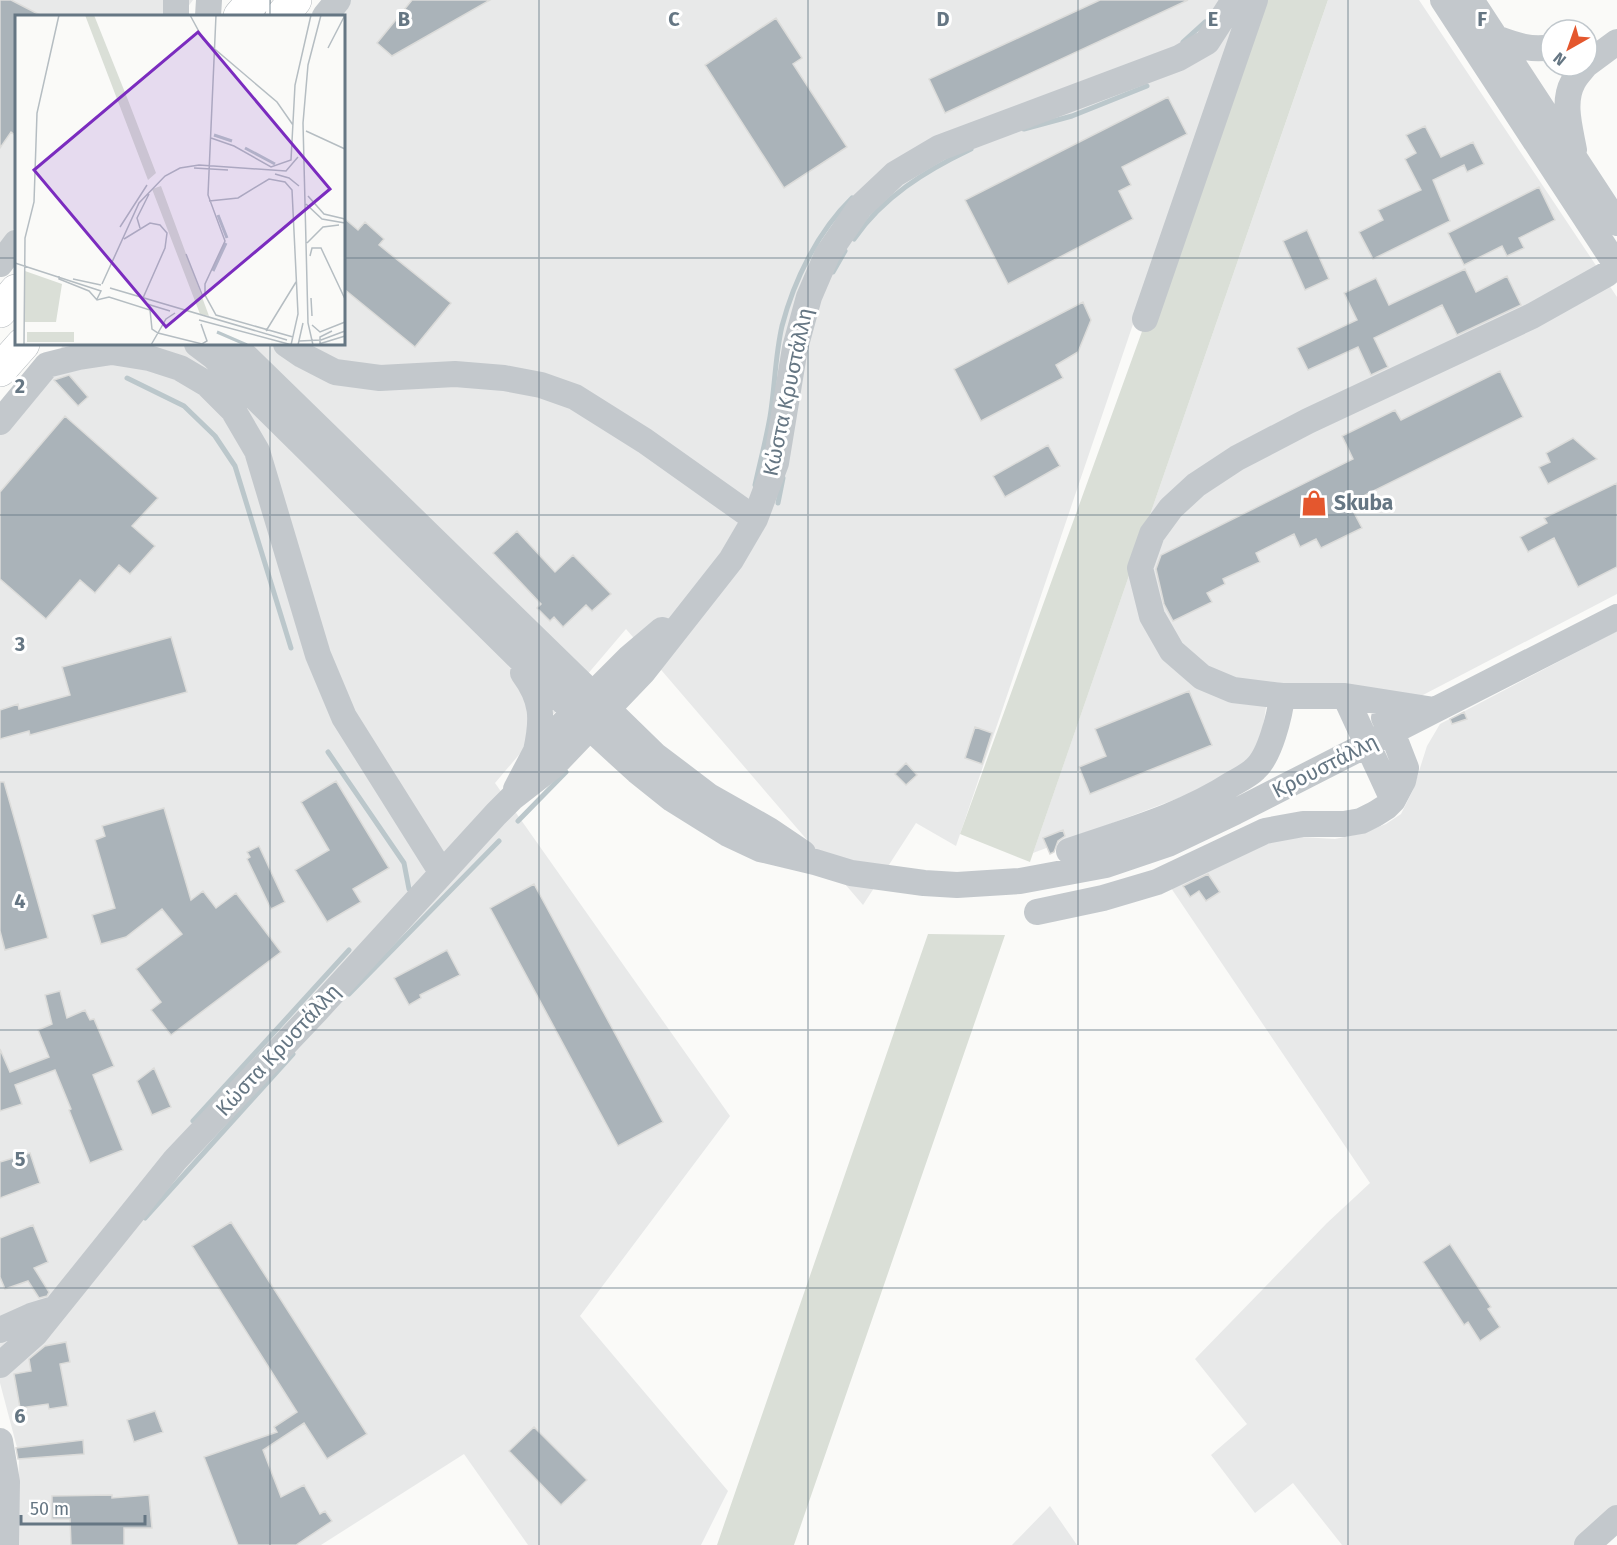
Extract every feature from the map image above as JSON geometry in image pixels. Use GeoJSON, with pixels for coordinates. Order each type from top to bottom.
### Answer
{"type":"FeatureCollection","features":[{"type":"Feature","properties":{"kind":"highway"},"geometry":{"type":"LineString","coordinates":[[241,15],[254,0]]}},
{"type":"Feature","properties":{"kind":"highway"},"geometry":{"type":"LineString","coordinates":[[283,15],[296,0]]}},
{"type":"Feature","properties":{"kind":"highway"},"geometry":{"type":"LineString","coordinates":[[0,311],[15,292]]}},
{"type":"Feature","properties":{"kind":"highway"},"geometry":{"type":"LineString","coordinates":[[0,370],[22,345]]}},
{"type":"Feature","properties":{"kind":"street"},"geometry":{"type":"LineString","coordinates":[[208,15],[209,0]]}},
{"type":"Feature","properties":{"kind":"street"},"geometry":{"type":"LineString","coordinates":[[326,15],[338,0]]}},
{"type":"Feature","properties":{"kind":"street","name":"Κώστα Κρυστάλλη"},"geometry":{"type":"LineString","coordinates":[[0,1365],[35,1334],[175,1160],[512,798],[553,766],[629,658],[699,599],[731,560],[755,519],[776,463],[795,348],[809,297],[827,255],[860,207],[895,174],[939,147],[1179,58],[1207,42],[1234,0]]}},
{"type":"Feature","properties":{"kind":"street"},"geometry":{"type":"LineString","coordinates":[[1145,319],[1255,0]]}},
{"type":"Feature","properties":{"kind":"street"},"geometry":{"type":"LineString","coordinates":[[1434,710],[1345,696],[1282,696],[1233,690],[1202,676],[1172,651],[1152,616],[1140,568],[1152,534],[1171,508],[1196,485],[1237,458],[1308,421],[1532,316],[1612,270],[1443,0]]}},
{"type":"Feature","properties":{"kind":"street"},"geometry":{"type":"LineString","coordinates":[[1471,0],[1617,223]]}},
{"type":"Feature","properties":{"kind":"street"},"geometry":{"type":"LineString","coordinates":[[1599,36],[1617,31]]}},
{"type":"Feature","properties":{"kind":"street"},"geometry":{"type":"LineString","coordinates":[[1496,38],[1521,47],[1539,49]]}},
{"type":"Feature","properties":{"kind":"street"},"geometry":{"type":"LineString","coordinates":[[1599,55],[1617,42]]}},
{"type":"Feature","properties":{"kind":"street"},"geometry":{"type":"LineString","coordinates":[[1575,78],[1568,97],[1568,117],[1576,159]]}},
{"type":"Feature","properties":{"kind":"street"},"geometry":{"type":"LineString","coordinates":[[0,264],[15,244]]}},
{"type":"Feature","properties":{"kind":"street"},"geometry":{"type":"LineString","coordinates":[[198,345],[213,356],[493,631],[591,712]]}},
{"type":"Feature","properties":{"kind":"street"},"geometry":{"type":"LineString","coordinates":[[234,345],[591,712]]}},
{"type":"Feature","properties":{"kind":"street"},"geometry":{"type":"LineString","coordinates":[[287,345],[335,372],[381,378],[455,374],[504,378],[541,385],[575,397],[645,441],[755,519]]}},
{"type":"Feature","properties":{"kind":"street"},"geometry":{"type":"LineString","coordinates":[[0,422],[47,364],[112,352],[149,358],[180,368],[207,384],[233,410],[257,451],[318,655],[344,717],[442,873]]}},
{"type":"Feature","properties":{"kind":"street","name":"Κρουστάλλη"},"geometry":{"type":"LineString","coordinates":[[591,712],[637,771],[698,816],[760,849],[851,873],[924,883],[957,885],[1020,881],[1106,865],[1168,844],[1617,617]]}},
{"type":"Feature","properties":{"kind":"street"},"geometry":{"type":"LineString","coordinates":[[493,631],[537,696],[541,714],[541,729],[536,751]]}},
{"type":"Feature","properties":{"kind":"street"},"geometry":{"type":"LineString","coordinates":[[1069,851],[1153,822],[1204,800],[1256,769],[1264,755],[1280,713],[1282,696]]}},
{"type":"Feature","properties":{"kind":"street"},"geometry":{"type":"LineString","coordinates":[[1345,696],[1393,800]]}},
{"type":"Feature","properties":{"kind":"street"},"geometry":{"type":"LineString","coordinates":[[1037,912],[1103,898],[1157,882],[1265,831],[1303,824],[1344,824],[1361,821],[1386,807],[1393,800],[1403,781],[1406,768],[1392,732],[1374,701]]}},
{"type":"Feature","properties":{"kind":"street","name":"Κώστα Κρυστάλλη"},"geometry":{"type":"LineString","coordinates":[[512,798],[536,751],[591,712]]}},
{"type":"Feature","properties":{"kind":"street"},"geometry":{"type":"LineString","coordinates":[[0,1329],[54,1309]]}},
{"type":"Feature","properties":{"kind":"street"},"geometry":{"type":"LineString","coordinates":[[0,1441],[7,1482],[6,1545]]}},
{"type":"Feature","properties":{"kind":"street"},"geometry":{"type":"LineString","coordinates":[[1587,1545],[1617,1518]]}},
{"type":"Feature","properties":{"kind":"shaded area"},"geometry":{"type":"Polygon","coordinates":[[[0,0],[193,0],[182,15],[15,15],[15,227],[0,247],[0,0]]]}},
{"type":"Feature","properties":{"kind":"shaded area"},"geometry":{"type":"Polygon","coordinates":[[[340,0],[1243,0],[956,846],[916,823],[863,905],[626,629],[495,783],[730,1116],[580,1316],[728,1491],[701,1545],[528,1545],[464,1454],[321,1545],[17,1545],[19,1455],[0,1383],[0,429],[63,345],[345,345],[345,15],[328,15],[340,0]]]}},
{"type":"Feature","properties":{"kind":"shaded area"},"geometry":{"type":"Polygon","coordinates":[[[1262,0],[1328,0],[1030,862],[960,834],[1262,0]]]}},
{"type":"Feature","properties":{"kind":"shaded area"},"geometry":{"type":"Polygon","coordinates":[[[1328,0],[1419,0],[1617,297],[1617,594],[1421,696],[1270,682],[1262,733],[1248,762],[1200,790],[1033,853],[1328,0]]]}},
{"type":"Feature","properties":{"kind":"shaded area"},"geometry":{"type":"Polygon","coordinates":[[[1617,631],[1617,1514],[1583,1545],[1342,1545],[1293,1483],[1255,1513],[1211,1455],[1247,1424],[1195,1359],[1327,1223],[1370,1183],[1169,885],[1250,849],[1280,839],[1302,837],[1335,839],[1363,833],[1386,824],[1401,814],[1413,790],[1427,746],[1440,724],[1617,631]]]}},
{"type":"Feature","properties":{"kind":"shaded area"},"geometry":{"type":"Polygon","coordinates":[[[928,934],[1005,935],[794,1545],[717,1545],[928,934]]]}},
{"type":"Feature","properties":{"kind":"shaded area"},"geometry":{"type":"Polygon","coordinates":[[[1050,1506],[1077,1545],[1012,1545],[1050,1506]]]}},
{"type":"Feature","properties":{"kind":"building"},"geometry":{"type":"Polygon","coordinates":[[[0,0],[11,0],[40,15],[15,15],[15,135],[11,132],[0,148],[0,0]]]}},
{"type":"Feature","properties":{"kind":"building"},"geometry":{"type":"Polygon","coordinates":[[[412,0],[490,0],[392,56],[377,43],[412,0]]]}},
{"type":"Feature","properties":{"kind":"building"},"geometry":{"type":"Polygon","coordinates":[[[1100,0],[1188,0],[945,113],[929,79],[1100,0]]]}},
{"type":"Feature","properties":{"kind":"building"},"geometry":{"type":"Polygon","coordinates":[[[776,18],[802,58],[793,64],[847,147],[784,188],[705,65],[776,18]]]}},
{"type":"Feature","properties":{"kind":"building"},"geometry":{"type":"Polygon","coordinates":[[[1168,97],[1187,134],[1122,167],[1131,185],[1119,191],[1133,219],[1008,284],[965,200],[1168,97]]]}},
{"type":"Feature","properties":{"kind":"building"},"geometry":{"type":"Polygon","coordinates":[[[1425,126],[1441,157],[1473,142],[1484,164],[1467,172],[1464,165],[1433,180],[1450,221],[1373,259],[1359,232],[1383,220],[1378,210],[1421,190],[1405,159],[1416,153],[1406,135],[1425,126]]]}},
{"type":"Feature","properties":{"kind":"building"},"geometry":{"type":"Polygon","coordinates":[[[1539,187],[1555,220],[1519,238],[1524,248],[1507,256],[1502,246],[1464,265],[1448,233],[1539,187]]]}},
{"type":"Feature","properties":{"kind":"building"},"geometry":{"type":"Polygon","coordinates":[[[345,219],[358,230],[365,222],[384,239],[379,245],[451,303],[415,347],[345,290],[345,219]]]}},
{"type":"Feature","properties":{"kind":"building"},"geometry":{"type":"Polygon","coordinates":[[[1307,230],[1329,279],[1305,290],[1283,241],[1307,230]]]}},
{"type":"Feature","properties":{"kind":"building"},"geometry":{"type":"Polygon","coordinates":[[[1465,269],[1476,292],[1507,276],[1521,305],[1457,335],[1442,305],[1374,338],[1388,367],[1371,375],[1358,347],[1308,370],[1297,348],[1357,320],[1344,293],[1376,278],[1389,305],[1465,269]]]}},
{"type":"Feature","properties":{"kind":"building"},"geometry":{"type":"Polygon","coordinates":[[[1083,302],[1091,320],[1078,352],[1056,365],[1063,378],[981,421],[954,369],[1083,302]]]}},
{"type":"Feature","properties":{"kind":"building"},"geometry":{"type":"Polygon","coordinates":[[[1500,371],[1523,417],[1349,503],[1362,528],[1321,548],[1316,539],[1300,547],[1294,534],[1256,553],[1260,562],[1223,579],[1225,584],[1207,593],[1212,602],[1173,621],[1164,604],[1156,569],[1161,555],[1353,459],[1342,436],[1395,410],[1401,420],[1500,371]]]}},
{"type":"Feature","properties":{"kind":"building"},"geometry":{"type":"Polygon","coordinates":[[[69,375],[88,397],[78,406],[54,380],[69,375]]]}},
{"type":"Feature","properties":{"kind":"building"},"geometry":{"type":"Polygon","coordinates":[[[65,416],[158,498],[132,526],[155,546],[130,574],[119,565],[95,593],[80,580],[46,619],[0,579],[0,492],[65,416]]]}},
{"type":"Feature","properties":{"kind":"building"},"geometry":{"type":"Polygon","coordinates":[[[1573,438],[1597,459],[1548,484],[1539,467],[1550,462],[1546,453],[1573,438]]]}},
{"type":"Feature","properties":{"kind":"building"},"geometry":{"type":"Polygon","coordinates":[[[1048,445],[1060,466],[1005,497],[993,476],[1048,445]]]}},
{"type":"Feature","properties":{"kind":"building"},"geometry":{"type":"Polygon","coordinates":[[[1617,483],[1617,567],[1578,587],[1554,538],[1528,552],[1520,537],[1547,523],[1544,518],[1617,483]]]}},
{"type":"Feature","properties":{"kind":"building"},"geometry":{"type":"Polygon","coordinates":[[[517,531],[555,572],[573,555],[611,594],[592,611],[586,605],[563,627],[554,617],[550,621],[537,608],[541,604],[493,553],[517,531]]]}},
{"type":"Feature","properties":{"kind":"building"},"geometry":{"type":"Polygon","coordinates":[[[171,637],[187,692],[30,735],[29,731],[0,739],[0,710],[18,704],[19,709],[70,695],[62,667],[171,637]]]}},
{"type":"Feature","properties":{"kind":"building"},"geometry":{"type":"Polygon","coordinates":[[[1189,691],[1212,745],[1090,794],[1079,767],[1106,756],[1095,729],[1189,691]]]}},
{"type":"Feature","properties":{"kind":"building"},"geometry":{"type":"Polygon","coordinates":[[[1464,712],[1467,719],[1452,724],[1450,719],[1464,712]]]}},
{"type":"Feature","properties":{"kind":"building"},"geometry":{"type":"Polygon","coordinates":[[[975,727],[992,733],[982,764],[965,758],[975,727]]]}},
{"type":"Feature","properties":{"kind":"building"},"geometry":{"type":"Polygon","coordinates":[[[906,763],[917,775],[906,785],[895,774],[906,763]]]}},
{"type":"Feature","properties":{"kind":"building"},"geometry":{"type":"Polygon","coordinates":[[[336,781],[389,868],[353,889],[361,902],[327,922],[295,870],[329,850],[301,802],[336,781]]]}},
{"type":"Feature","properties":{"kind":"building"},"geometry":{"type":"Polygon","coordinates":[[[0,782],[4,782],[48,938],[5,950],[0,931],[0,782]]]}},
{"type":"Feature","properties":{"kind":"building"},"geometry":{"type":"Polygon","coordinates":[[[164,808],[191,900],[203,891],[216,908],[236,893],[281,952],[171,1035],[151,1010],[161,1002],[136,969],[182,934],[162,909],[126,937],[101,944],[92,915],[115,908],[95,840],[105,836],[102,826],[164,808]]]}},
{"type":"Feature","properties":{"kind":"building"},"geometry":{"type":"Polygon","coordinates":[[[1063,830],[1065,836],[1058,841],[1054,852],[1050,854],[1043,838],[1063,830]]]}},
{"type":"Feature","properties":{"kind":"building"},"geometry":{"type":"Polygon","coordinates":[[[259,846],[285,902],[271,909],[247,859],[250,857],[247,852],[259,846]]]}},
{"type":"Feature","properties":{"kind":"building"},"geometry":{"type":"Polygon","coordinates":[[[1208,874],[1220,892],[1206,901],[1199,891],[1190,897],[1183,886],[1208,874]]]}},
{"type":"Feature","properties":{"kind":"building"},"geometry":{"type":"Polygon","coordinates":[[[534,884],[663,1122],[618,1146],[490,908],[534,884]]]}},
{"type":"Feature","properties":{"kind":"building"},"geometry":{"type":"Polygon","coordinates":[[[447,950],[460,975],[420,995],[421,998],[409,1005],[394,978],[447,950]]]}},
{"type":"Feature","properties":{"kind":"building"},"geometry":{"type":"Polygon","coordinates":[[[60,991],[67,1018],[85,1010],[90,1020],[94,1019],[114,1066],[93,1075],[123,1150],[90,1163],[55,1070],[15,1085],[22,1104],[0,1111],[0,1049],[10,1072],[49,1057],[38,1030],[52,1024],[45,995],[60,991]]]}},
{"type":"Feature","properties":{"kind":"building"},"geometry":{"type":"Polygon","coordinates":[[[154,1068],[171,1107],[152,1115],[137,1081],[154,1068]]]}},
{"type":"Feature","properties":{"kind":"building"},"geometry":{"type":"Polygon","coordinates":[[[30,1153],[40,1183],[0,1198],[0,1162],[30,1153]]]}},
{"type":"Feature","properties":{"kind":"building"},"geometry":{"type":"Polygon","coordinates":[[[231,1222],[367,1434],[327,1459],[304,1423],[263,1450],[281,1497],[304,1485],[320,1514],[325,1511],[332,1521],[296,1545],[238,1545],[204,1457],[277,1432],[274,1427],[297,1412],[192,1246],[231,1222]]]}},
{"type":"Feature","properties":{"kind":"building"},"geometry":{"type":"Polygon","coordinates":[[[33,1225],[48,1262],[34,1268],[49,1292],[47,1296],[39,1298],[28,1281],[5,1289],[0,1277],[0,1238],[33,1225]]]}},
{"type":"Feature","properties":{"kind":"building"},"geometry":{"type":"Polygon","coordinates":[[[1450,1244],[1491,1307],[1488,1309],[1500,1327],[1480,1341],[1468,1322],[1464,1325],[1423,1262],[1450,1244]]]}},
{"type":"Feature","properties":{"kind":"building"},"geometry":{"type":"Polygon","coordinates":[[[66,1342],[70,1362],[60,1364],[68,1406],[49,1409],[48,1404],[20,1408],[14,1374],[31,1371],[29,1359],[45,1346],[66,1342]]]}},
{"type":"Feature","properties":{"kind":"building"},"geometry":{"type":"Polygon","coordinates":[[[155,1411],[163,1432],[134,1442],[127,1420],[155,1411]]]}},
{"type":"Feature","properties":{"kind":"building"},"geometry":{"type":"Polygon","coordinates":[[[534,1427],[587,1480],[561,1505],[509,1451],[534,1427]]]}},
{"type":"Feature","properties":{"kind":"building"},"geometry":{"type":"Polygon","coordinates":[[[83,1440],[84,1454],[18,1459],[16,1448],[83,1440]]]}},
{"type":"Feature","properties":{"kind":"building"},"geometry":{"type":"Polygon","coordinates":[[[112,1495],[112,1498],[149,1495],[152,1528],[124,1528],[124,1545],[71,1545],[70,1519],[52,1519],[52,1496],[112,1495]]]}},
{"type":"Feature","properties":{"kind":"waterway"},"geometry":{"type":"LineString","coordinates":[[1183,42],[1205,22]]}},
{"type":"Feature","properties":{"kind":"waterway"},"geometry":{"type":"LineString","coordinates":[[1024,129],[1072,116],[1147,86]]}},
{"type":"Feature","properties":{"kind":"waterway"},"geometry":{"type":"LineString","coordinates":[[854,239],[878,210],[906,186],[937,166],[971,149]]}},
{"type":"Feature","properties":{"kind":"waterway"},"geometry":{"type":"LineString","coordinates":[[755,485],[770,417],[782,326],[793,291],[828,225],[852,198]]}},
{"type":"Feature","properties":{"kind":"waterway"},"geometry":{"type":"LineString","coordinates":[[833,272],[845,251]]}},
{"type":"Feature","properties":{"kind":"waterway"},"geometry":{"type":"LineString","coordinates":[[127,378],[184,406],[215,436],[235,466],[291,648]]}},
{"type":"Feature","properties":{"kind":"waterway"},"geometry":{"type":"LineString","coordinates":[[778,503],[783,478]]}},
{"type":"Feature","properties":{"kind":"waterway"},"geometry":{"type":"LineString","coordinates":[[328,752],[404,863],[409,889]]}},
{"type":"Feature","properties":{"kind":"waterway"},"geometry":{"type":"LineString","coordinates":[[518,821],[566,772]]}},
{"type":"Feature","properties":{"kind":"waterway"},"geometry":{"type":"LineString","coordinates":[[349,994],[499,841]]}},
{"type":"Feature","properties":{"kind":"waterway"},"geometry":{"type":"LineString","coordinates":[[193,1121],[349,950]]}},
{"type":"Feature","properties":{"kind":"waterway"},"geometry":{"type":"LineString","coordinates":[[145,1218],[293,1054]]}},
{"type":"Feature","properties":{"kind":"place","name":"Skuba"},"geometry":{"type":"Point","coordinates":[1314,503]}}]}
